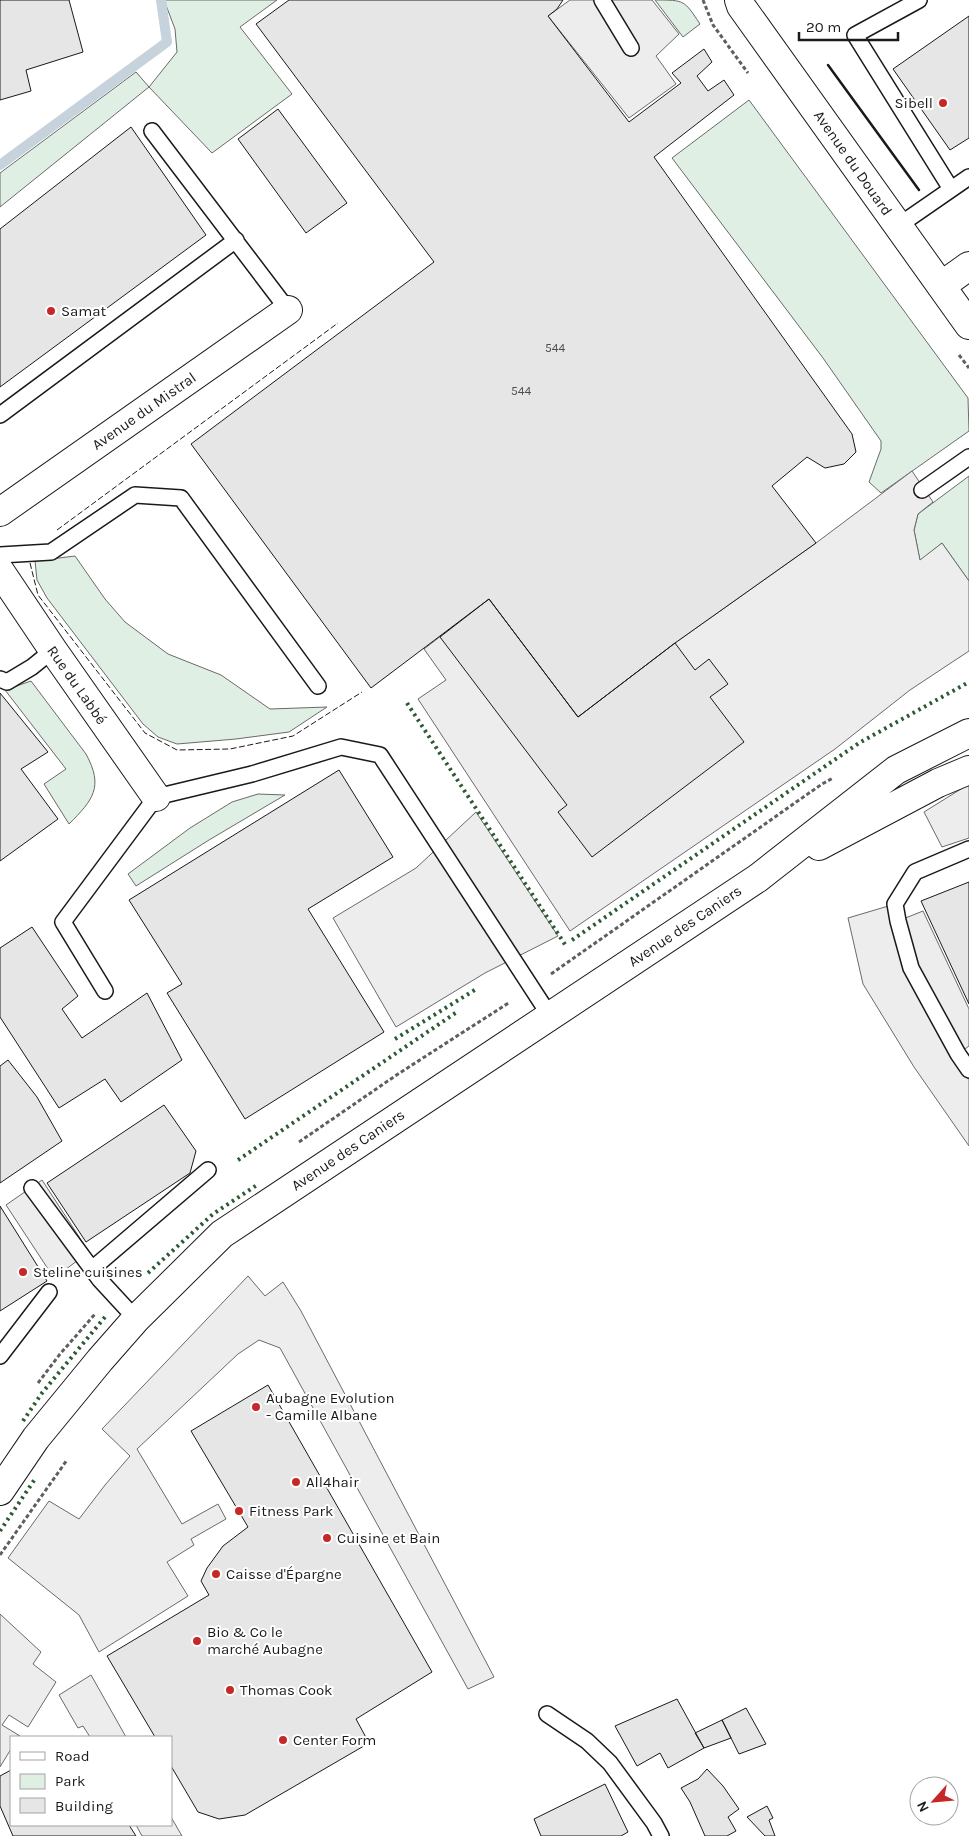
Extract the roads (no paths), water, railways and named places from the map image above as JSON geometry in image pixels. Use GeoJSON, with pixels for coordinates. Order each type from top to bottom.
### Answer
{"type":"FeatureCollection","features":[{"type":"Feature","properties":{"kind":"street","name":"Avenue du Douard"},"geometry":{"type":"LineString","coordinates":[[736,2],[969,325]]}},
{"type":"Feature","properties":{"kind":"street"},"geometry":{"type":"LineString","coordinates":[[941,286],[969,266]]}},
{"type":"Feature","properties":{"kind":"street","name":"Avenue du Mistral"},"geometry":{"type":"LineString","coordinates":[[0,512],[288,310]]}},
{"type":"Feature","properties":{"kind":"street","name":"Rue du Labbé"},"geometry":{"type":"LineString","coordinates":[[0,571],[156,798]]}},
{"type":"Feature","properties":{"kind":"street","name":"Avenue des Caniers"},"geometry":{"type":"LineString","coordinates":[[0,1492],[36,1438],[100,1360],[136,1319],[222,1234],[758,878],[896,770],[969,732]]}},
{"type":"Feature","properties":{"kind":"street","name":"Avenue des Caniers"},"geometry":{"type":"LineString","coordinates":[[758,878],[938,783],[969,770]]}},
{"type":"Feature","properties":{"kind":"lane"},"geometry":{"type":"LineString","coordinates":[[602,0],[631,48]]}},
{"type":"Feature","properties":{"kind":"lane"},"geometry":{"type":"LineString","coordinates":[[919,0],[855,35],[951,189]]}},
{"type":"Feature","properties":{"kind":"lane"},"geometry":{"type":"LineString","coordinates":[[152,131],[288,310]]}},
{"type":"Feature","properties":{"kind":"lane"},"geometry":{"type":"LineString","coordinates":[[898,226],[969,177]]}},
{"type":"Feature","properties":{"kind":"lane"},"geometry":{"type":"LineString","coordinates":[[0,415],[236,240]]}},
{"type":"Feature","properties":{"kind":"lane"},"geometry":{"type":"LineString","coordinates":[[922,490],[969,457]]}},
{"type":"Feature","properties":{"kind":"lane"},"geometry":{"type":"LineString","coordinates":[[0,555],[51,552],[135,495],[181,498],[318,686]]}},
{"type":"Feature","properties":{"kind":"lane"},"geometry":{"type":"LineString","coordinates":[[0,679],[8,682],[32,667],[53,650]]}},
{"type":"Feature","properties":{"kind":"lane"},"geometry":{"type":"LineString","coordinates":[[105,992],[63,922],[156,798],[252,774],[341,747],[380,755],[550,1016]]}},
{"type":"Feature","properties":{"kind":"lane"},"geometry":{"type":"LineString","coordinates":[[969,850],[916,872],[895,904],[911,968],[958,1054],[969,1070]]}},
{"type":"Feature","properties":{"kind":"lane"},"geometry":{"type":"LineString","coordinates":[[92,1268],[208,1170]]}},
{"type":"Feature","properties":{"kind":"lane"},"geometry":{"type":"LineString","coordinates":[[32,1188],[100,1280],[136,1319]]}},
{"type":"Feature","properties":{"kind":"lane"},"geometry":{"type":"LineString","coordinates":[[0,1356],[49,1292]]}},
{"type":"Feature","properties":{"kind":"lane"},"geometry":{"type":"LineString","coordinates":[[547,1714],[587,1741],[610,1763],[654,1823],[661,1836]]}},
{"type":"Feature","properties":{"kind":"waterway"},"geometry":{"type":"LineString","coordinates":[[0,165],[167,42],[161,0]]}},
{"type":"Feature","properties":{"kind":"place","name":"Sibell"},"geometry":{"type":"Point","coordinates":[943,103]}},
{"type":"Feature","properties":{"kind":"place","name":"Samat"},"geometry":{"type":"Point","coordinates":[51,311]}},
{"type":"Feature","properties":{"kind":"place","name":"Steline cuisines"},"geometry":{"type":"Point","coordinates":[23,1272]}},
{"type":"Feature","properties":{"kind":"place","name":"Aubagne Evolution - Camille Albane"},"geometry":{"type":"Point","coordinates":[256,1407]}},
{"type":"Feature","properties":{"kind":"place","name":"All4hair"},"geometry":{"type":"Point","coordinates":[296,1482]}},
{"type":"Feature","properties":{"kind":"place","name":"Fitness Park"},"geometry":{"type":"Point","coordinates":[239,1511]}},
{"type":"Feature","properties":{"kind":"place","name":"Cuisine et Bain"},"geometry":{"type":"Point","coordinates":[327,1538]}},
{"type":"Feature","properties":{"kind":"place","name":"Caisse d'Épargne"},"geometry":{"type":"Point","coordinates":[216,1574]}},
{"type":"Feature","properties":{"kind":"place","name":"Bio & Co le marché Aubagne"},"geometry":{"type":"Point","coordinates":[197,1641]}},
{"type":"Feature","properties":{"kind":"place","name":"Thomas Cook"},"geometry":{"type":"Point","coordinates":[230,1690]}},
{"type":"Feature","properties":{"kind":"place","name":"Center Form"},"geometry":{"type":"Point","coordinates":[283,1740]}}]}
